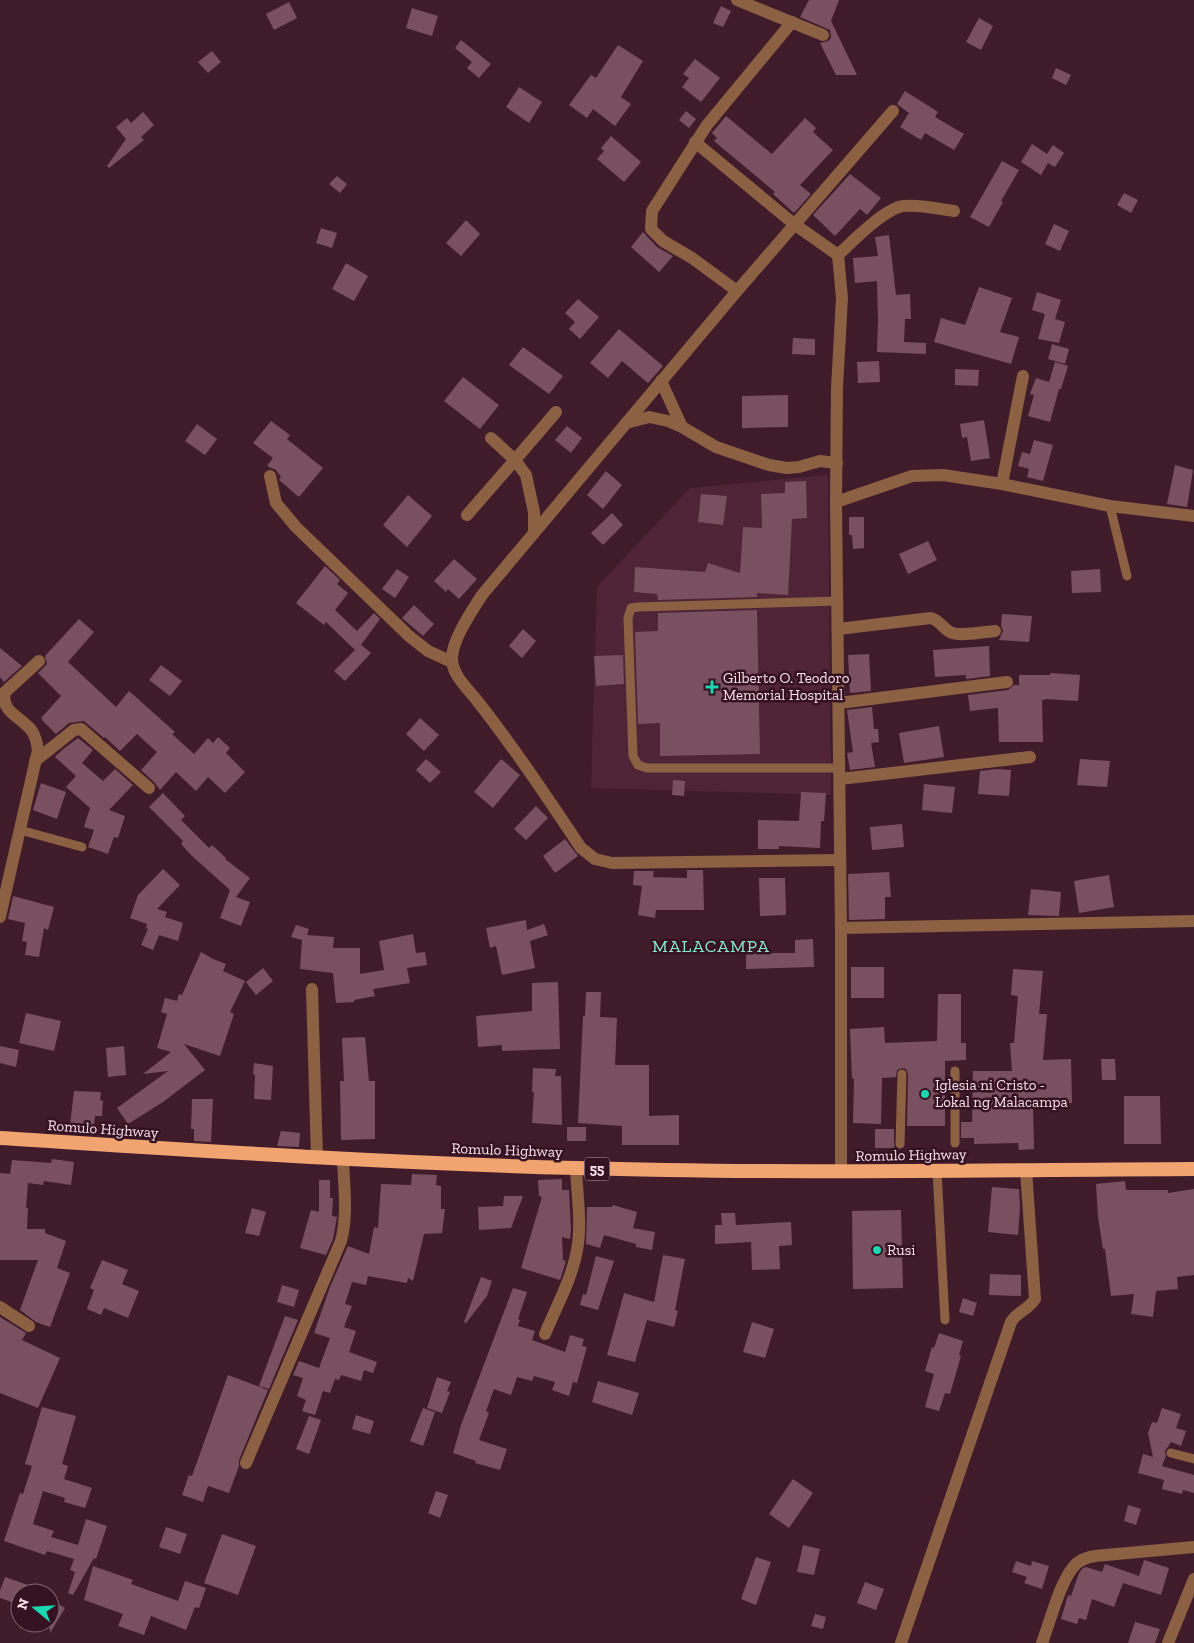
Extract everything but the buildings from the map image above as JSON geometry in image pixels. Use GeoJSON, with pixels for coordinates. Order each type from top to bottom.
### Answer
{"type":"FeatureCollection","features":[{"type":"Feature","properties":{"kind":"highway","name":"Romulo Highway"},"geometry":{"type":"LineString","coordinates":[[0,1138],[343,1160],[576,1168],[841,1172],[1194,1169]]}},
{"type":"Feature","properties":{"kind":"street"},"geometry":{"type":"LineString","coordinates":[[737,0],[823,35]]}},
{"type":"Feature","properties":{"kind":"street"},"geometry":{"type":"LineString","coordinates":[[737,291],[692,258],[663,241],[651,229],[652,211],[707,125],[792,22]]}},
{"type":"Feature","properties":{"kind":"street"},"geometry":{"type":"LineString","coordinates":[[839,860],[612,863],[595,859],[581,848],[505,736],[458,677],[452,662],[452,649],[482,595],[737,291],[893,111]]}},
{"type":"Feature","properties":{"kind":"street"},"geometry":{"type":"LineString","coordinates":[[695,142],[794,224],[838,255],[842,298],[837,388],[836,502],[840,773],[841,1172]]}},
{"type":"Feature","properties":{"kind":"street"},"geometry":{"type":"LineString","coordinates":[[838,255],[858,236],[892,210],[902,206],[914,205],[954,211]]}},
{"type":"Feature","properties":{"kind":"street"},"geometry":{"type":"LineString","coordinates":[[1002,484],[1023,376]]}},
{"type":"Feature","properties":{"kind":"street"},"geometry":{"type":"LineString","coordinates":[[661,381],[682,427]]}},
{"type":"Feature","properties":{"kind":"street"},"geometry":{"type":"LineString","coordinates":[[467,515],[556,412]]}},
{"type":"Feature","properties":{"kind":"street"},"geometry":{"type":"LineString","coordinates":[[626,423],[649,416],[682,427],[716,447],[769,465],[787,468],[799,467],[820,461],[837,463]]}},
{"type":"Feature","properties":{"kind":"street"},"geometry":{"type":"LineString","coordinates":[[492,438],[526,475],[534,512],[534,533]]}},
{"type":"Feature","properties":{"kind":"street"},"geometry":{"type":"LineString","coordinates":[[836,502],[912,476],[943,475],[1002,484],[1110,506],[1194,516]]}},
{"type":"Feature","properties":{"kind":"street"},"geometry":{"type":"LineString","coordinates":[[270,476],[276,503],[296,528],[409,636],[428,651],[452,662]]}},
{"type":"Feature","properties":{"kind":"street"},"geometry":{"type":"LineString","coordinates":[[838,629],[931,618],[936,619],[948,631],[956,634],[995,631]]}},
{"type":"Feature","properties":{"kind":"street"},"geometry":{"type":"LineString","coordinates":[[0,917],[38,750],[37,741],[32,731],[6,706],[3,699],[5,692],[39,660]]}},
{"type":"Feature","properties":{"kind":"street"},"geometry":{"type":"LineString","coordinates":[[839,703],[1007,682]]}},
{"type":"Feature","properties":{"kind":"street"},"geometry":{"type":"LineString","coordinates":[[35,761],[74,730],[81,729],[149,788]]}},
{"type":"Feature","properties":{"kind":"street"},"geometry":{"type":"LineString","coordinates":[[840,773],[1030,757]]}},
{"type":"Feature","properties":{"kind":"street"},"geometry":{"type":"LineString","coordinates":[[841,928],[1194,921]]}},
{"type":"Feature","properties":{"kind":"street"},"geometry":{"type":"LineString","coordinates":[[312,989],[317,1158]]}},
{"type":"Feature","properties":{"kind":"street"},"geometry":{"type":"LineString","coordinates":[[246,1463],[340,1241],[345,1213],[343,1160]]}},
{"type":"Feature","properties":{"kind":"street"},"geometry":{"type":"LineString","coordinates":[[545,1334],[574,1265],[577,1250],[579,1238],[576,1168]]}},
{"type":"Feature","properties":{"kind":"street"},"geometry":{"type":"LineString","coordinates":[[901,1643],[1011,1322],[1016,1315],[1035,1299],[1026,1170]]}},
{"type":"Feature","properties":{"kind":"street"},"geometry":{"type":"LineString","coordinates":[[0,1307],[29,1326]]}},
{"type":"Feature","properties":{"kind":"street"},"geometry":{"type":"LineString","coordinates":[[1042,1643],[1068,1576],[1076,1564],[1085,1558],[1108,1554],[1194,1547]]}},
{"type":"Feature","properties":{"kind":"street"},"geometry":{"type":"LineString","coordinates":[[1168,1643],[1194,1579]]}},
{"type":"Feature","properties":{"kind":"lane"},"geometry":{"type":"LineString","coordinates":[[1110,506],[1127,576]]}},
{"type":"Feature","properties":{"kind":"lane"},"geometry":{"type":"LineString","coordinates":[[838,601],[639,607],[631,608],[628,618],[632,756],[638,765],[647,768],[840,773]]}},
{"type":"Feature","properties":{"kind":"lane"},"geometry":{"type":"LineString","coordinates":[[20,830],[82,847]]}},
{"type":"Feature","properties":{"kind":"lane"},"geometry":{"type":"LineString","coordinates":[[955,1142],[956,1071]]}},
{"type":"Feature","properties":{"kind":"lane"},"geometry":{"type":"LineString","coordinates":[[900,1144],[902,1074]]}},
{"type":"Feature","properties":{"kind":"lane"},"geometry":{"type":"LineString","coordinates":[[937,1171],[945,1320]]}},
{"type":"Feature","properties":{"kind":"lane"},"geometry":{"type":"LineString","coordinates":[[1171,1453],[1194,1459]]}},
{"type":"Feature","properties":{"kind":"shaded area","name":"Gilberto O. Teodoro Memorial Hospital"},"geometry":{"type":"Polygon","coordinates":[[[828,475],[831,795],[591,788],[597,587],[690,488],[828,475]]]}},
{"type":"Feature","properties":{"kind":"place","name":"Gilberto O. Teodoro Memorial Hospital"},"geometry":{"type":"Point","coordinates":[712,687]}},
{"type":"Feature","properties":{"kind":"place","name":"Iglesia ni Cristo - Lokal ng Malacampa"},"geometry":{"type":"Point","coordinates":[925,1094]}},
{"type":"Feature","properties":{"kind":"place","name":"Rusi"},"geometry":{"type":"Point","coordinates":[877,1250]}},
{"type":"Feature","properties":{"kind":"district","name":"MALACAMPA"},"geometry":{"type":"Point","coordinates":[711,946]}}]}
